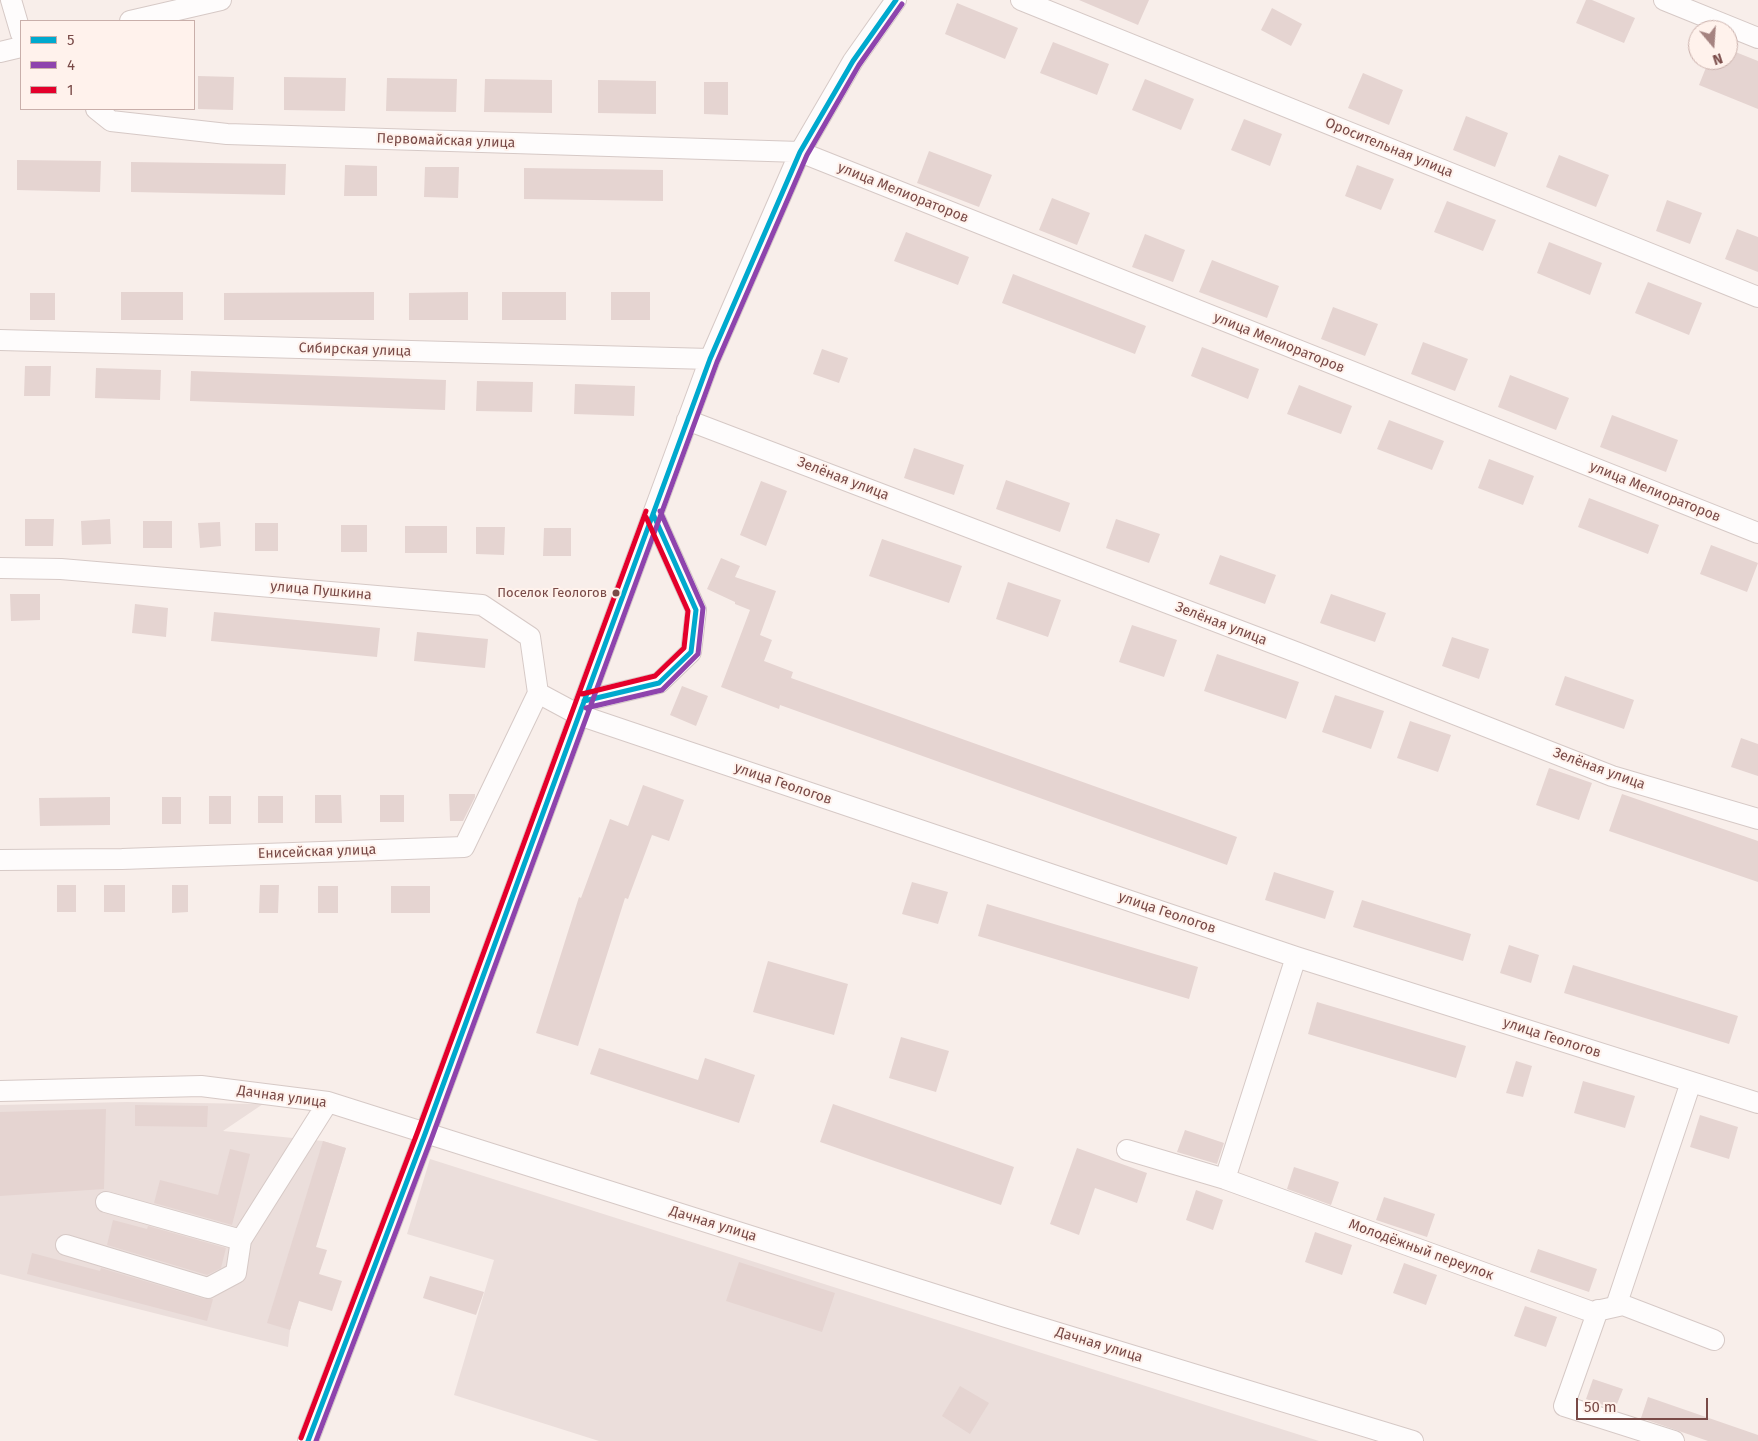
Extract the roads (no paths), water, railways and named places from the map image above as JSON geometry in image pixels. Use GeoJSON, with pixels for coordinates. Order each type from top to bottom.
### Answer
{"type":"FeatureCollection","features":[{"type":"Feature","properties":{"kind":"street"},"geometry":{"type":"LineString","coordinates":[[11,0],[20,31]]}},
{"type":"Feature","properties":{"kind":"street"},"geometry":{"type":"LineString","coordinates":[[134,20],[221,0]]}},
{"type":"Feature","properties":{"kind":"street"},"geometry":{"type":"LineString","coordinates":[[308,1441],[425,1134],[710,359],[800,152],[853,61],[896,0]]}},
{"type":"Feature","properties":{"kind":"street","name":"Оросительная улица"},"geometry":{"type":"LineString","coordinates":[[1020,0],[1758,297]]}},
{"type":"Feature","properties":{"kind":"street"},"geometry":{"type":"LineString","coordinates":[[1664,0],[1758,38]]}},
{"type":"Feature","properties":{"kind":"street"},"geometry":{"type":"LineString","coordinates":[[0,52],[20,47]]}},
{"type":"Feature","properties":{"kind":"street","name":"Первомайская улица"},"geometry":{"type":"LineString","coordinates":[[97,110],[111,121],[227,134],[800,152]]}},
{"type":"Feature","properties":{"kind":"street","name":"улица Мелиораторов"},"geometry":{"type":"LineString","coordinates":[[800,152],[1758,533]]}},
{"type":"Feature","properties":{"kind":"street","name":"Сибирская улица"},"geometry":{"type":"LineString","coordinates":[[0,340],[710,359]]}},
{"type":"Feature","properties":{"kind":"street","name":"Зелёная улица"},"geometry":{"type":"LineString","coordinates":[[687,420],[1310,658],[1612,776],[1758,819]]}},
{"type":"Feature","properties":{"kind":"street"},"geometry":{"type":"LineString","coordinates":[[538,693],[582,708],[658,683],[691,652],[696,610],[653,514]]}},
{"type":"Feature","properties":{"kind":"street","name":"улица Пушкина"},"geometry":{"type":"LineString","coordinates":[[0,568],[61,569],[482,605],[530,637],[538,693]]}},
{"type":"Feature","properties":{"kind":"street","name":"Енисейская улица"},"geometry":{"type":"LineString","coordinates":[[0,860],[132,859],[464,847],[538,693]]}},
{"type":"Feature","properties":{"kind":"street","name":"улица Геологов"},"geometry":{"type":"LineString","coordinates":[[582,708],[1296,957],[1758,1103]]}},
{"type":"Feature","properties":{"kind":"street"},"geometry":{"type":"LineString","coordinates":[[1225,1179],[1296,957]]}},
{"type":"Feature","properties":{"kind":"street"},"geometry":{"type":"LineString","coordinates":[[1674,1441],[1564,1406],[1607,1308],[1690,1082]]}},
{"type":"Feature","properties":{"kind":"street","name":"Дачная улица"},"geometry":{"type":"LineString","coordinates":[[0,1092],[201,1086],[328,1102],[1006,1317],[1413,1441]]}},
{"type":"Feature","properties":{"kind":"street"},"geometry":{"type":"LineString","coordinates":[[66,1245],[208,1288],[236,1274],[241,1240],[328,1102]]}},
{"type":"Feature","properties":{"kind":"street","name":"Молодёжный переулок"},"geometry":{"type":"LineString","coordinates":[[1127,1150],[1225,1179],[1592,1312],[1623,1305],[1714,1340]]}},
{"type":"Feature","properties":{"kind":"street"},"geometry":{"type":"LineString","coordinates":[[106,1202],[241,1240]]}},
{"type":"Feature","properties":{"kind":"place","name":"Поселок Геологов"},"geometry":{"type":"Point","coordinates":[616,593]}}]}
